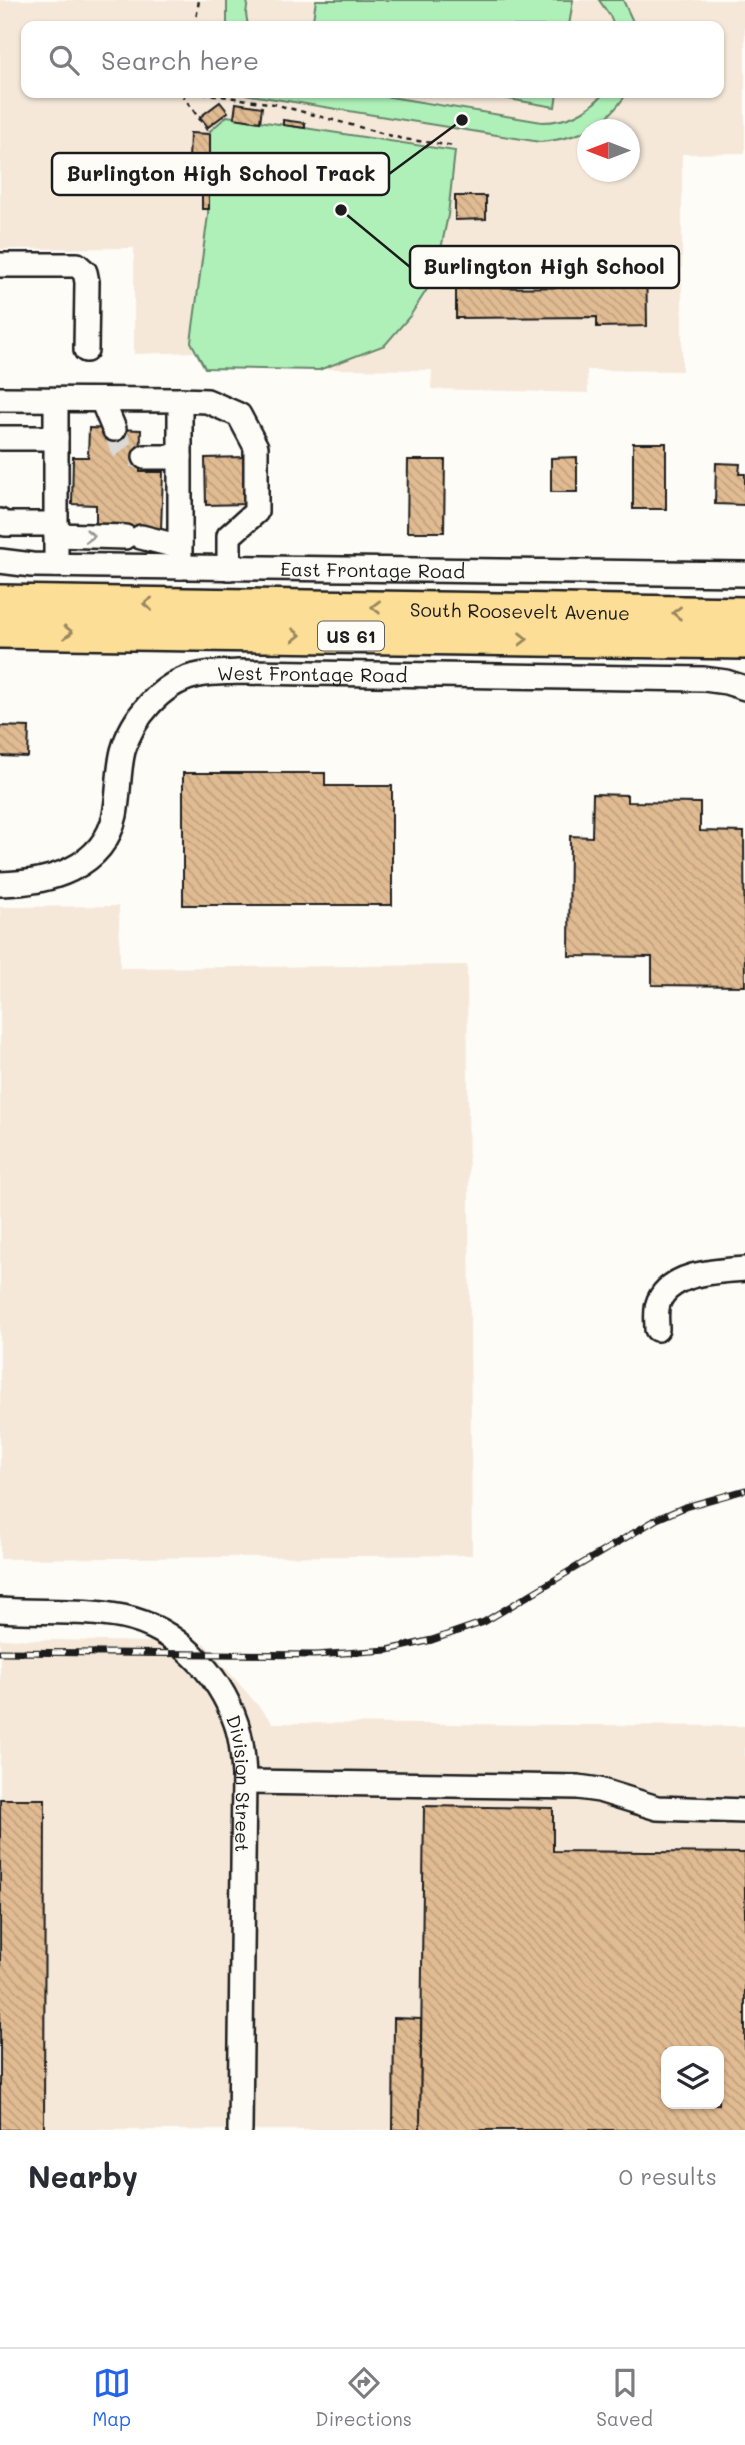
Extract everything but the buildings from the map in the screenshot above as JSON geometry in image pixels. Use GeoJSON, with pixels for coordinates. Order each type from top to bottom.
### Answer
{"type":"FeatureCollection","features":[{"type":"Feature","properties":{"kind":"highway","name":"South Roosevelt Avenue"},"geometry":{"type":"LineString","coordinates":[[0,603],[745,614]]}},
{"type":"Feature","properties":{"kind":"highway","name":"South Roosevelt Avenue"},"geometry":{"type":"LineString","coordinates":[[0,631],[702,642],[745,640]]}},
{"type":"Feature","properties":{"kind":"street"},"geometry":{"type":"LineString","coordinates":[[0,265],[78,265],[85,272],[87,282],[86,350]]}},
{"type":"Feature","properties":{"kind":"street"},"geometry":{"type":"LineString","coordinates":[[0,399],[207,401],[239,415],[256,447],[256,512],[229,536],[229,568]]}},
{"type":"Feature","properties":{"kind":"street"},"geometry":{"type":"LineString","coordinates":[[56,400],[56,565]]}},
{"type":"Feature","properties":{"kind":"street"},"geometry":{"type":"LineString","coordinates":[[102,400],[114,429]]}},
{"type":"Feature","properties":{"kind":"street"},"geometry":{"type":"LineString","coordinates":[[180,400],[180,556]]}},
{"type":"Feature","properties":{"kind":"street"},"geometry":{"type":"LineString","coordinates":[[0,438],[56,438]]}},
{"type":"Feature","properties":{"kind":"street"},"geometry":{"type":"LineString","coordinates":[[145,457],[180,457]]}},
{"type":"Feature","properties":{"kind":"street"},"geometry":{"type":"LineString","coordinates":[[0,521],[5,524],[133,537],[169,544],[180,556]]}},
{"type":"Feature","properties":{"kind":"street","name":"East Frontage Road"},"geometry":{"type":"LineString","coordinates":[[0,561],[56,565],[180,556],[229,568],[745,574]]}},
{"type":"Feature","properties":{"kind":"street","name":"West Frontage Road"},"geometry":{"type":"LineString","coordinates":[[0,884],[53,878],[68,872],[93,854],[114,818],[121,761],[135,724],[159,696],[177,683],[196,676],[238,672],[704,680],[726,682],[745,688]]}},
{"type":"Feature","properties":{"kind":"street"},"geometry":{"type":"LineString","coordinates":[[657,1329],[657,1309],[660,1298],[667,1290],[698,1275],[745,1269]]}},
{"type":"Feature","properties":{"kind":"street","name":"Division Street"},"geometry":{"type":"LineString","coordinates":[[0,1611],[114,1616],[145,1624],[169,1636],[192,1654],[204,1667],[228,1704],[241,1743],[244,1782],[240,2130]]}},
{"type":"Feature","properties":{"kind":"street"},"geometry":{"type":"LineString","coordinates":[[244,1782],[578,1787],[599,1790],[657,1808],[745,1811]]}},
{"type":"Feature","properties":{"kind":"path"},"geometry":{"type":"LineString","coordinates":[[196,21],[199,0]]}},
{"type":"Feature","properties":{"kind":"path"},"geometry":{"type":"LineString","coordinates":[[185,98],[210,134]]}},
{"type":"Feature","properties":{"kind":"path"},"geometry":{"type":"LineString","coordinates":[[235,98],[274,104],[403,139],[455,146]]}},
{"type":"Feature","properties":{"kind":"shaded area"},"geometry":{"type":"Polygon","coordinates":[[[0,0],[745,0],[745,153],[682,154],[682,371],[587,370],[588,393],[431,389],[432,370],[205,368],[197,352],[134,354],[134,248],[0,249],[0,0]]]}},
{"type":"Feature","properties":{"kind":"shaded area"},"geometry":{"type":"Polygon","coordinates":[[[119,906],[120,968],[467,965],[472,1555],[0,1559],[0,907],[119,906]]]}},
{"type":"Feature","properties":{"kind":"shaded area"},"geometry":{"type":"Polygon","coordinates":[[[0,1639],[204,1643],[273,1723],[745,1726],[745,2130],[0,2130],[0,1639]]]}},
{"type":"Feature","properties":{"kind":"green space"},"geometry":{"type":"Polygon","coordinates":[[[227,0],[248,0],[247,21],[227,21],[227,0]]]}},
{"type":"Feature","properties":{"kind":"green space"},"geometry":{"type":"Polygon","coordinates":[[[316,0],[573,0],[570,21],[313,21],[316,0]]]}},
{"type":"Feature","properties":{"kind":"green space"},"geometry":{"type":"Polygon","coordinates":[[[599,0],[623,0],[633,21],[612,21],[599,0]]]}},
{"type":"Feature","properties":{"kind":"green space"},"geometry":{"type":"Polygon","coordinates":[[[269,98],[396,98],[542,122],[576,115],[599,98],[624,98],[604,119],[577,119],[577,134],[540,142],[269,98]]]}},
{"type":"Feature","properties":{"kind":"green space"},"geometry":{"type":"Polygon","coordinates":[[[503,98],[556,98],[555,107],[503,98]]]}},
{"type":"Feature","properties":{"kind":"green space"},"geometry":{"type":"Polygon","coordinates":[[[227,116],[455,151],[448,215],[431,283],[410,316],[385,345],[319,370],[205,368],[191,342],[208,215],[210,131],[227,116]]]}},
{"type":"Feature","properties":{"kind":"tunnel"},"geometry":{"type":"LineString","coordinates":[[114,429],[127,453],[145,457]]}},
{"type":"Feature","properties":{"kind":"railway"},"geometry":{"type":"LineString","coordinates":[[0,1652],[315,1655],[388,1650],[432,1640],[484,1622],[657,1519],[685,1507],[745,1490]]}},
{"type":"Feature","properties":{"kind":"place","name":"Burlington High School Track"},"geometry":{"type":"Point","coordinates":[462,120]}},
{"type":"Feature","properties":{"kind":"place","name":"Burlington High School"},"geometry":{"type":"Point","coordinates":[341,210]}}]}
